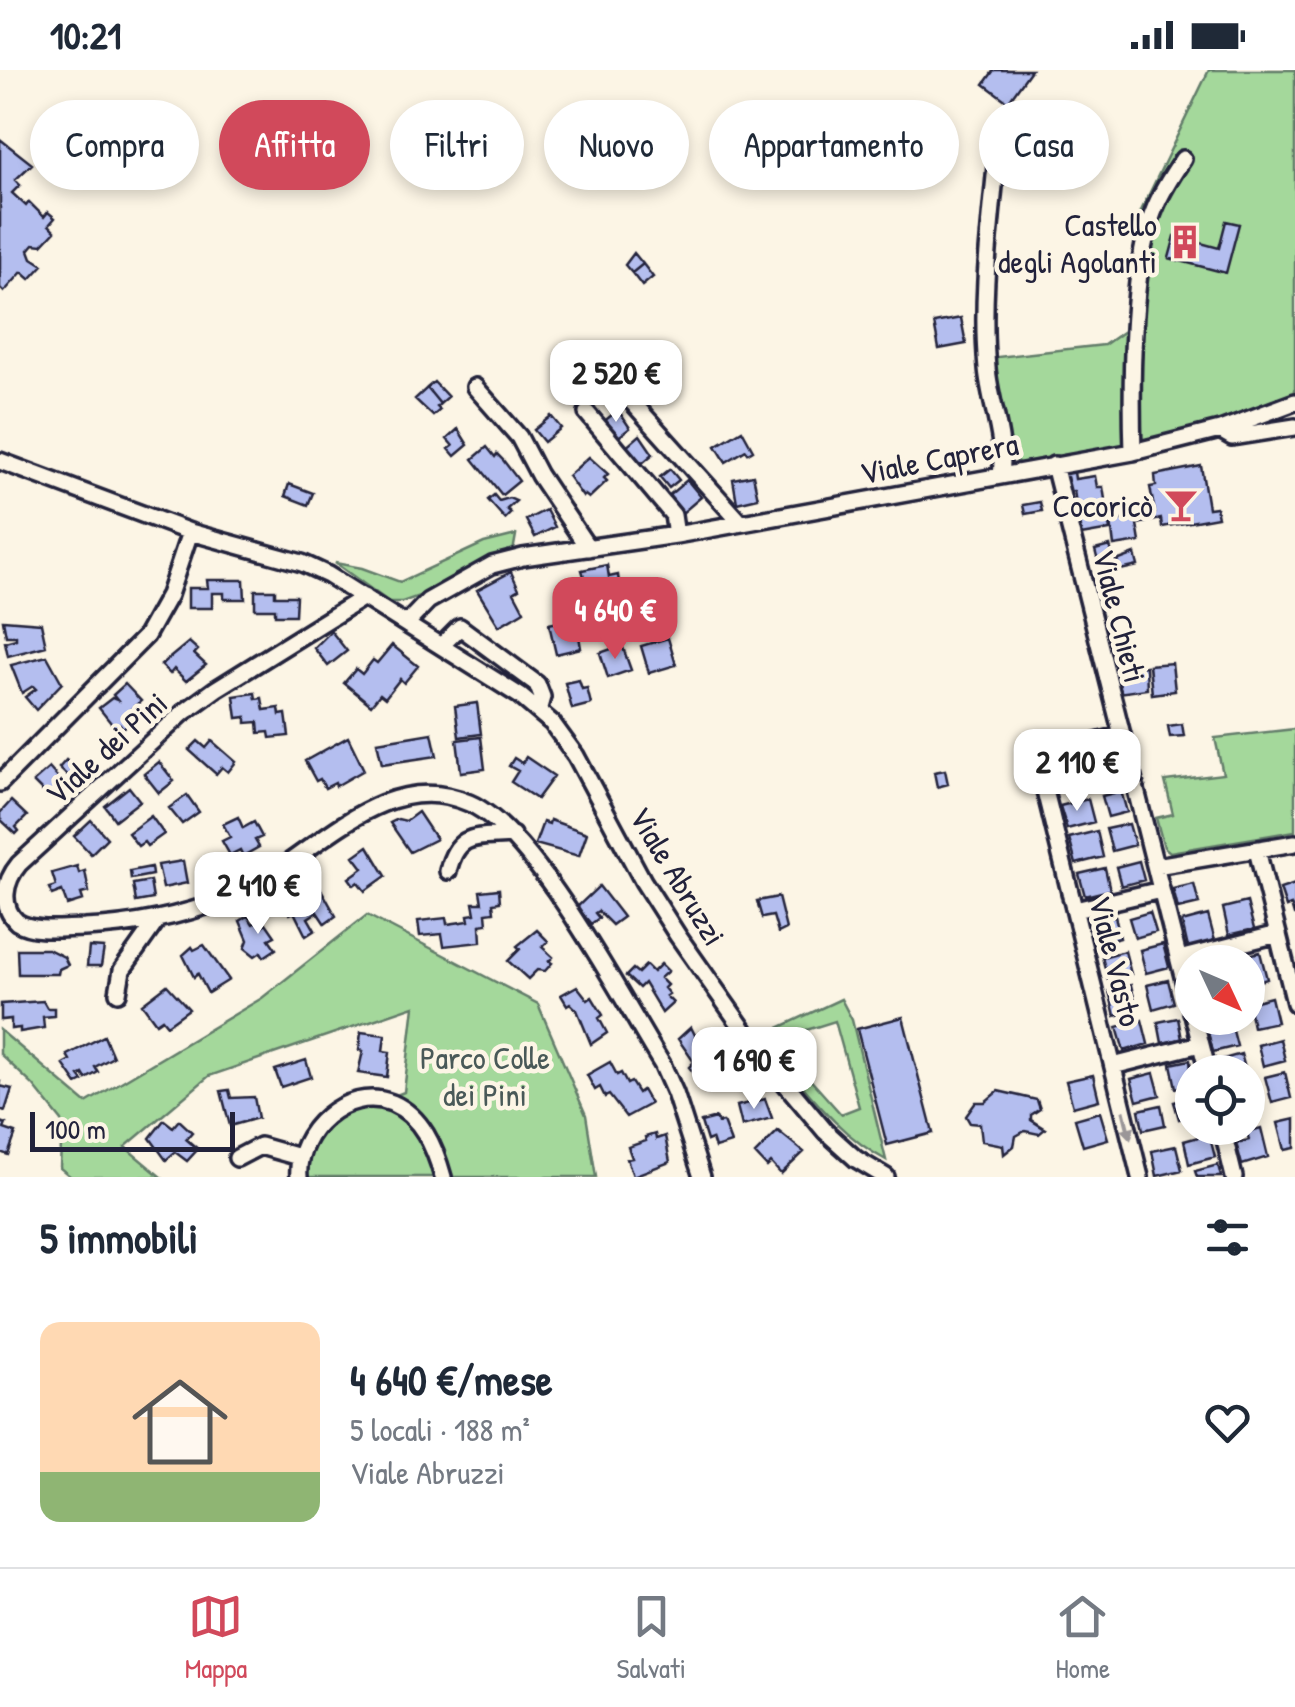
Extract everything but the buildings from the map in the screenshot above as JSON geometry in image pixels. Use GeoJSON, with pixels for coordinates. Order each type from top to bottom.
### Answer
{"type":"FeatureCollection","features":[{"type":"Feature","properties":{"kind":"street"},"geometry":{"type":"LineString","coordinates":[[1133,452],[1138,294],[1153,212],[1183,158]]}},
{"type":"Feature","properties":{"kind":"street"},"geometry":{"type":"LineString","coordinates":[[994,190],[985,302],[986,368],[1004,454],[1001,475]]}},
{"type":"Feature","properties":{"kind":"street"},"geometry":{"type":"LineString","coordinates":[[475,388],[519,437],[539,475],[588,548]]}},
{"type":"Feature","properties":{"kind":"street"},"geometry":{"type":"LineString","coordinates":[[625,394],[741,523]]}},
{"type":"Feature","properties":{"kind":"street","name":"Viale Caprera"},"geometry":{"type":"LineString","coordinates":[[406,624],[428,600],[492,565],[523,554],[676,535],[1133,452],[1220,430],[1295,402]]}},
{"type":"Feature","properties":{"kind":"street"},"geometry":{"type":"LineString","coordinates":[[587,413],[673,515],[676,535]]}},
{"type":"Feature","properties":{"kind":"street"},"geometry":{"type":"LineString","coordinates":[[1220,430],[1232,437],[1295,427]]}},
{"type":"Feature","properties":{"kind":"street","name":"Viale Abruzzi"},"geometry":{"type":"LineString","coordinates":[[0,462],[190,532],[302,563],[441,646],[552,722],[576,756],[678,936],[763,1057],[825,1131],[856,1159],[886,1177]]}},
{"type":"Feature","properties":{"kind":"street","name":"Viale Chieti"},"geometry":{"type":"LineString","coordinates":[[1054,465],[1176,945]]}},
{"type":"Feature","properties":{"kind":"street"},"geometry":{"type":"LineString","coordinates":[[0,783],[146,636],[169,594],[190,532]]}},
{"type":"Feature","properties":{"kind":"street","name":"Viale dei Pini"},"geometry":{"type":"LineString","coordinates":[[364,598],[184,713],[19,864],[5,881],[0,898],[5,910],[16,922],[31,927],[95,927],[158,919],[227,899],[260,882],[374,806],[398,796],[422,793],[470,803],[512,835],[557,892],[662,1064],[676,1093],[702,1177]]}},
{"type":"Feature","properties":{"kind":"street"},"geometry":{"type":"LineString","coordinates":[[441,646],[460,627],[537,684],[542,697],[538,711]]}},
{"type":"Feature","properties":{"kind":"street","name":"Viale Vasto"},"geometry":{"type":"LineString","coordinates":[[1122,735],[1038,758],[1140,1177]]}},
{"type":"Feature","properties":{"kind":"street"},"geometry":{"type":"LineString","coordinates":[[448,870],[454,848],[467,838],[512,835]]}},
{"type":"Feature","properties":{"kind":"street"},"geometry":{"type":"LineString","coordinates":[[1156,866],[1295,844]]}},
{"type":"Feature","properties":{"kind":"street"},"geometry":{"type":"LineString","coordinates":[[1257,850],[1295,1003]]}},
{"type":"Feature","properties":{"kind":"street"},"geometry":{"type":"LineString","coordinates":[[1075,910],[1162,890]]}},
{"type":"Feature","properties":{"kind":"street"},"geometry":{"type":"LineString","coordinates":[[118,993],[122,970],[158,919]]}},
{"type":"Feature","properties":{"kind":"street"},"geometry":{"type":"LineString","coordinates":[[1234,945],[1278,934]]}},
{"type":"Feature","properties":{"kind":"street","name":"Viale Chieti"},"geometry":{"type":"LineString","coordinates":[[1198,1035],[1203,1055]]}},
{"type":"Feature","properties":{"kind":"street"},"geometry":{"type":"LineString","coordinates":[[763,1057],[791,1044]]}},
{"type":"Feature","properties":{"kind":"street"},"geometry":{"type":"LineString","coordinates":[[1113,1066],[1200,1044]]}},
{"type":"Feature","properties":{"kind":"street"},"geometry":{"type":"LineString","coordinates":[[298,1177],[299,1157],[320,1122],[340,1107],[366,1099],[390,1102],[409,1113],[424,1130],[443,1177]]}},
{"type":"Feature","properties":{"kind":"street"},"geometry":{"type":"LineString","coordinates":[[1226,1145],[1234,1177]]}},
{"type":"Feature","properties":{"kind":"street"},"geometry":{"type":"LineString","coordinates":[[236,1158],[260,1146],[299,1157]]}},
{"type":"Feature","properties":{"kind":"green space"},"geometry":{"type":"Polygon","coordinates":[[[1209,70],[1295,70],[1295,395],[1185,434],[1019,463],[1006,445],[988,358],[1104,345],[1124,331],[1138,217],[1209,70]]]}},
{"type":"Feature","properties":{"kind":"green space"},"geometry":{"type":"Polygon","coordinates":[[[516,535],[513,552],[489,559],[402,602],[389,602],[335,563],[400,582],[484,543],[516,535]]]}},
{"type":"Feature","properties":{"kind":"green space"},"geometry":{"type":"Polygon","coordinates":[[[1295,729],[1295,831],[1170,852],[1164,847],[1156,818],[1173,814],[1165,781],[1223,774],[1215,738],[1295,729]]]}},
{"type":"Feature","properties":{"kind":"green space","name":"Parco Colle dei Pini"},"geometry":{"type":"Polygon","coordinates":[[[367,915],[538,1004],[586,1115],[596,1177],[448,1177],[391,1097],[404,1092],[414,1006],[209,1076],[125,1147],[161,1177],[71,1177],[60,1168],[62,1121],[33,1085],[0,1054],[0,1030],[86,1103],[262,998],[367,915]]]}},
{"type":"Feature","properties":{"kind":"green space"},"geometry":{"type":"Polygon","coordinates":[[[841,999],[852,1020],[886,1160],[841,1128],[780,1060],[796,1053],[801,1061],[799,1067],[841,1114],[859,1107],[835,1021],[768,1042],[761,1036],[841,999]]]}},
{"type":"Feature","properties":{"kind":"green space","name":"Parco Colle dei Pini"},"geometry":{"type":"Polygon","coordinates":[[[367,1105],[396,1113],[414,1128],[437,1177],[305,1177],[310,1151],[323,1130],[343,1115],[367,1105]]]}},
{"type":"Feature","properties":{"kind":"place","name":"Castello degli Agolanti"},"geometry":{"type":"Point","coordinates":[1185,242]}},
{"type":"Feature","properties":{"kind":"place","name":"Cocoricò"},"geometry":{"type":"Point","coordinates":[1181,505]}}]}
